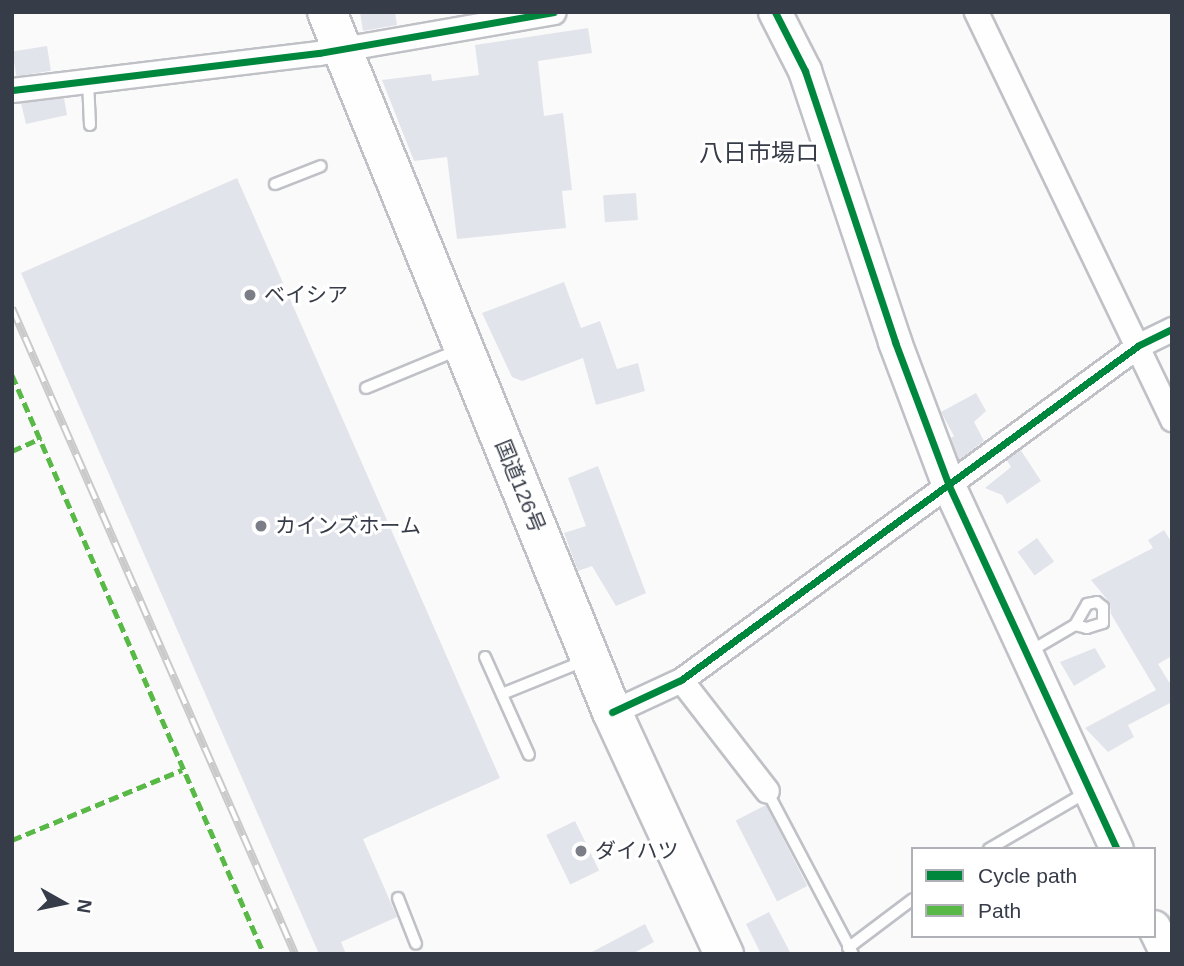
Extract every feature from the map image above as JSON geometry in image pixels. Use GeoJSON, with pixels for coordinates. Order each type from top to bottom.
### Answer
{"type":"FeatureCollection","features":[{"type":"Feature","properties":{"kind":"highway","name":"国道126号"},"geometry":{"type":"LineString","coordinates":[[327,12],[612,712],[724,954]]}},
{"type":"Feature","properties":{"kind":"street"},"geometry":{"type":"LineString","coordinates":[[12,90],[342,49],[553,12]]}},
{"type":"Feature","properties":{"kind":"street"},"geometry":{"type":"LineString","coordinates":[[775,12],[805,71],[895,342],[949,486],[1116,847]]}},
{"type":"Feature","properties":{"kind":"street"},"geometry":{"type":"LineString","coordinates":[[976,12],[1139,345],[1172,419]]}},
{"type":"Feature","properties":{"kind":"street"},"geometry":{"type":"LineString","coordinates":[[612,712],[681,680],[1139,345],[1172,329]]}},
{"type":"Feature","properties":{"kind":"street"},"geometry":{"type":"LineString","coordinates":[[681,680],[767,791]]}},
{"type":"Feature","properties":{"kind":"street"},"geometry":{"type":"LineString","coordinates":[[1156,931],[1167,954]]}},
{"type":"Feature","properties":{"kind":"lane"},"geometry":{"type":"LineString","coordinates":[[88,81],[90,125]]}},
{"type":"Feature","properties":{"kind":"lane"},"geometry":{"type":"LineString","coordinates":[[275,184],[321,166]]}},
{"type":"Feature","properties":{"kind":"lane"},"geometry":{"type":"LineString","coordinates":[[366,388],[463,347]]}},
{"type":"Feature","properties":{"kind":"lane"},"geometry":{"type":"LineString","coordinates":[[1027,653],[1075,625]]}},
{"type":"Feature","properties":{"kind":"lane"},"geometry":{"type":"LineString","coordinates":[[485,657],[529,755]]}},
{"type":"Feature","properties":{"kind":"lane"},"geometry":{"type":"LineString","coordinates":[[502,694],[590,659]]}},
{"type":"Feature","properties":{"kind":"lane"},"geometry":{"type":"LineString","coordinates":[[767,791],[850,951],[911,900]]}},
{"type":"Feature","properties":{"kind":"lane"},"geometry":{"type":"LineString","coordinates":[[992,847],[1090,791]]}},
{"type":"Feature","properties":{"kind":"lane"},"geometry":{"type":"LineString","coordinates":[[398,898],[416,944]]}},
{"type":"Feature","properties":{"kind":"building"},"geometry":{"type":"Polygon","coordinates":[[[360,12],[395,12],[397,25],[363,31],[360,12]]]}},
{"type":"Feature","properties":{"kind":"building"},"geometry":{"type":"Polygon","coordinates":[[[588,28],[592,53],[538,61],[544,116],[563,113],[572,190],[562,191],[566,228],[457,239],[447,157],[414,161],[382,80],[431,74],[432,81],[479,75],[475,45],[588,28]]]}},
{"type":"Feature","properties":{"kind":"building"},"geometry":{"type":"Polygon","coordinates":[[[47,46],[51,71],[16,76],[12,51],[47,46]]]}},
{"type":"Feature","properties":{"kind":"building"},"geometry":{"type":"Polygon","coordinates":[[[64,98],[67,115],[26,124],[21,103],[64,98]]]}},
{"type":"Feature","properties":{"kind":"building","name":"カインズホーム"},"geometry":{"type":"Polygon","coordinates":[[[237,178],[500,778],[363,839],[397,917],[341,942],[346,954],[319,954],[21,273],[237,178]]]}},
{"type":"Feature","properties":{"kind":"building"},"geometry":{"type":"Polygon","coordinates":[[[636,193],[638,220],[605,222],[603,195],[636,193]]]}},
{"type":"Feature","properties":{"kind":"building"},"geometry":{"type":"Polygon","coordinates":[[[564,282],[581,328],[600,321],[617,369],[638,363],[645,391],[596,405],[583,358],[522,381],[512,377],[482,313],[564,282]]]}},
{"type":"Feature","properties":{"kind":"building"},"geometry":{"type":"Polygon","coordinates":[[[976,393],[986,411],[974,422],[984,441],[959,460],[951,438],[954,436],[941,412],[976,393]]]}},
{"type":"Feature","properties":{"kind":"building"},"geometry":{"type":"Polygon","coordinates":[[[1020,449],[1041,481],[1007,504],[1002,495],[985,488],[1011,467],[1006,459],[1020,449]]]}},
{"type":"Feature","properties":{"kind":"building"},"geometry":{"type":"Polygon","coordinates":[[[598,466],[646,593],[616,606],[592,566],[578,571],[564,533],[586,526],[568,478],[598,466]]]}},
{"type":"Feature","properties":{"kind":"building"},"geometry":{"type":"Polygon","coordinates":[[[1164,530],[1172,543],[1172,656],[1158,664],[1169,682],[1172,681],[1172,702],[1128,725],[1134,737],[1108,752],[1085,728],[1156,690],[1111,614],[1110,603],[1091,580],[1153,548],[1148,540],[1164,530]]]}},
{"type":"Feature","properties":{"kind":"building"},"geometry":{"type":"Polygon","coordinates":[[[1037,538],[1054,561],[1035,576],[1018,552],[1037,538]]]}},
{"type":"Feature","properties":{"kind":"building"},"geometry":{"type":"Polygon","coordinates":[[[1095,648],[1106,667],[1074,686],[1060,662],[1095,648]]]}},
{"type":"Feature","properties":{"kind":"building"},"geometry":{"type":"Polygon","coordinates":[[[766,805],[807,886],[777,902],[736,820],[766,805]]]}},
{"type":"Feature","properties":{"kind":"building"},"geometry":{"type":"Polygon","coordinates":[[[575,821],[599,870],[570,884],[546,835],[575,821]]]}},
{"type":"Feature","properties":{"kind":"building"},"geometry":{"type":"Polygon","coordinates":[[[769,912],[791,954],[761,954],[746,924],[769,912]]]}},
{"type":"Feature","properties":{"kind":"building"},"geometry":{"type":"Polygon","coordinates":[[[645,924],[654,942],[632,954],[588,954],[645,924]]]}},
{"type":"Feature","properties":{"kind":"railway"},"geometry":{"type":"LineString","coordinates":[[12,308],[295,954]]}},
{"type":"Feature","properties":{"kind":"marked path"},"geometry":{"type":"LineString","coordinates":[[12,375],[264,954]]}},
{"type":"Feature","properties":{"kind":"marked path"},"geometry":{"type":"LineString","coordinates":[[12,451],[41,438]]}},
{"type":"Feature","properties":{"kind":"marked path"},"geometry":{"type":"LineString","coordinates":[[12,840],[182,770]]}},
{"type":"Feature","properties":{"kind":"cycle path"},"geometry":{"type":"LineString","coordinates":[[12,90],[319,53],[553,12]]}},
{"type":"Feature","properties":{"kind":"cycle path"},"geometry":{"type":"LineString","coordinates":[[775,12],[805,71],[895,342],[949,486],[1116,847]]}},
{"type":"Feature","properties":{"kind":"cycle path"},"geometry":{"type":"LineString","coordinates":[[612,712],[681,680],[1139,345],[1172,329]]}},
{"type":"Feature","properties":{"kind":"place","name":"ベイシア"},"geometry":{"type":"Point","coordinates":[250,295]}},
{"type":"Feature","properties":{"kind":"place","name":"カインズホーム"},"geometry":{"type":"Point","coordinates":[261,526]}},
{"type":"Feature","properties":{"kind":"place","name":"ダイハツ"},"geometry":{"type":"Point","coordinates":[581,851]}},
{"type":"Feature","properties":{"kind":"district","name":"八日市場ロ"},"geometry":{"type":"Point","coordinates":[759,153]}}]}
